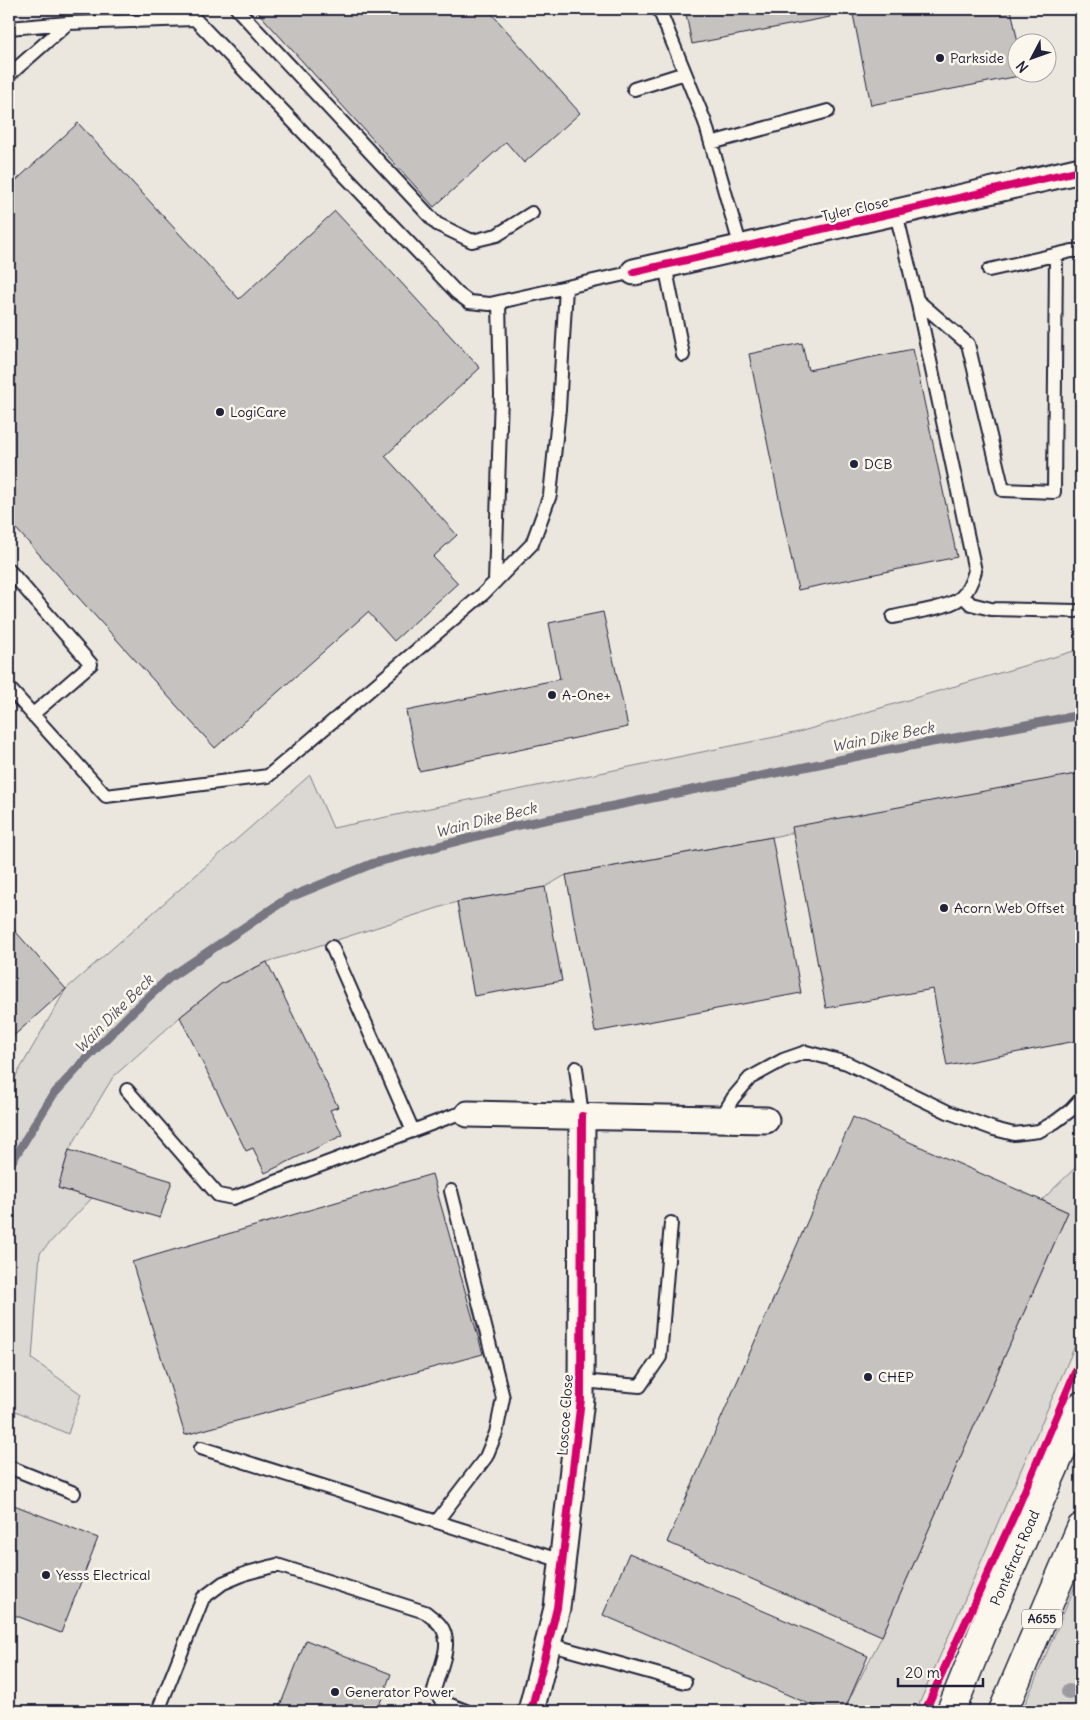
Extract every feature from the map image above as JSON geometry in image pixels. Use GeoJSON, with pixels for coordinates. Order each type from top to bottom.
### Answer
{"type":"FeatureCollection","features":[{"type":"Feature","properties":{"kind":"main road","name":"Pontefract Road"},"geometry":{"type":"LineString","coordinates":[[951,1711],[989,1618],[1081,1406]]}},
{"type":"Feature","properties":{"kind":"main road","name":"A655"},"geometry":{"type":"LineString","coordinates":[[1003,1711],[1081,1528]]}},
{"type":"Feature","properties":{"kind":"street","name":"Tyler Close"},"geometry":{"type":"LineString","coordinates":[[634,272],[1081,170]]}},
{"type":"Feature","properties":{"kind":"street"},"geometry":{"type":"LineString","coordinates":[[468,1114],[766,1120]]}},
{"type":"Feature","properties":{"kind":"street","name":"Loscoe Close"},"geometry":{"type":"LineString","coordinates":[[531,1711],[557,1608],[581,1399],[582,1116]]}},
{"type":"Feature","properties":{"kind":"lane"},"geometry":{"type":"LineString","coordinates":[[237,9],[437,224],[472,241],[497,235],[532,213]]}},
{"type":"Feature","properties":{"kind":"lane"},"geometry":{"type":"LineString","coordinates":[[659,9],[705,122],[741,248]]}},
{"type":"Feature","properties":{"kind":"lane"},"geometry":{"type":"LineString","coordinates":[[9,28],[68,23],[195,19],[457,293],[469,302],[490,304],[634,272]]}},
{"type":"Feature","properties":{"kind":"lane"},"geometry":{"type":"LineString","coordinates":[[9,75],[68,23]]}},
{"type":"Feature","properties":{"kind":"lane"},"geometry":{"type":"LineString","coordinates":[[634,89],[685,73]]}},
{"type":"Feature","properties":{"kind":"lane"},"geometry":{"type":"LineString","coordinates":[[711,143],[828,111]]}},
{"type":"Feature","properties":{"kind":"lane"},"geometry":{"type":"LineString","coordinates":[[893,617],[952,604],[963,596],[971,585],[975,571],[917,300],[896,213]]}},
{"type":"Feature","properties":{"kind":"lane"},"geometry":{"type":"LineString","coordinates":[[988,270],[1056,254],[1081,251]]}},
{"type":"Feature","properties":{"kind":"lane"},"geometry":{"type":"LineString","coordinates":[[917,300],[968,344],[1003,490],[1054,492],[1056,254]]}},
{"type":"Feature","properties":{"kind":"lane"},"geometry":{"type":"LineString","coordinates":[[665,265],[683,356]]}},
{"type":"Feature","properties":{"kind":"lane"},"geometry":{"type":"LineString","coordinates":[[9,688],[106,796],[268,776],[483,594],[532,544],[550,496],[559,409],[566,287]]}},
{"type":"Feature","properties":{"kind":"lane"},"geometry":{"type":"LineString","coordinates":[[495,582],[501,394],[499,302]]}},
{"type":"Feature","properties":{"kind":"lane"},"geometry":{"type":"LineString","coordinates":[[9,570],[91,664],[32,715]]}},
{"type":"Feature","properties":{"kind":"lane"},"geometry":{"type":"LineString","coordinates":[[963,596],[971,604],[991,609],[1076,611]]}},
{"type":"Feature","properties":{"kind":"lane"},"geometry":{"type":"LineString","coordinates":[[332,947],[413,1131]]}},
{"type":"Feature","properties":{"kind":"lane"},"geometry":{"type":"LineString","coordinates":[[721,1118],[733,1098],[750,1078],[783,1060],[806,1052],[847,1063],[948,1112],[994,1129],[1014,1134],[1039,1130],[1047,1126],[1071,1110],[1081,1099]]}},
{"type":"Feature","properties":{"kind":"lane"},"geometry":{"type":"LineString","coordinates":[[576,1068],[582,1116]]}},
{"type":"Feature","properties":{"kind":"lane"},"geometry":{"type":"LineString","coordinates":[[127,1090],[218,1195],[233,1198],[455,1115],[468,1114]]}},
{"type":"Feature","properties":{"kind":"lane"},"geometry":{"type":"LineString","coordinates":[[437,1521],[486,1457],[496,1433],[503,1398],[451,1191]]}},
{"type":"Feature","properties":{"kind":"lane"},"geometry":{"type":"LineString","coordinates":[[581,1381],[640,1386],[660,1356],[671,1223]]}},
{"type":"Feature","properties":{"kind":"lane"},"geometry":{"type":"LineString","coordinates":[[201,1448],[562,1561]]}},
{"type":"Feature","properties":{"kind":"lane"},"geometry":{"type":"LineString","coordinates":[[9,1467],[74,1493]]}},
{"type":"Feature","properties":{"kind":"lane"},"geometry":{"type":"LineString","coordinates":[[158,1711],[203,1598],[223,1583],[247,1573],[277,1565],[425,1612],[441,1626],[447,1642],[445,1657],[437,1676],[434,1691],[443,1702],[466,1711]]}},
{"type":"Feature","properties":{"kind":"lane"},"geometry":{"type":"LineString","coordinates":[[548,1644],[685,1682]]}},
{"type":"Feature","properties":{"kind":"shaded area"},"geometry":{"type":"Polygon","coordinates":[[[9,9],[1081,9],[1081,1711],[9,1711],[9,9]]]}},
{"type":"Feature","properties":{"kind":"shaded area"},"geometry":{"type":"Polygon","coordinates":[[[1081,649],[1081,773],[772,837],[566,875],[545,887],[457,902],[267,962],[221,984],[180,1017],[113,1077],[69,1150],[58,1188],[92,1198],[40,1253],[32,1359],[81,1394],[68,1434],[9,1408],[9,1088],[66,989],[310,775],[333,828],[799,732],[1081,649]]]}},
{"type":"Feature","properties":{"kind":"shaded area"},"geometry":{"type":"Polygon","coordinates":[[[1081,1162],[1081,1332],[916,1711],[843,1711],[882,1636],[1068,1212],[1042,1200],[1081,1162]]]}},
{"type":"Feature","properties":{"kind":"shaded area"},"geometry":{"type":"Polygon","coordinates":[[[1081,1572],[1081,1711],[1022,1711],[1081,1572]]]}},
{"type":"Feature","properties":{"kind":"building"},"geometry":{"type":"Polygon","coordinates":[[[255,9],[493,9],[490,12],[580,113],[524,163],[506,142],[434,207],[255,9]]]}},
{"type":"Feature","properties":{"kind":"building"},"geometry":{"type":"Polygon","coordinates":[[[685,9],[828,9],[830,17],[692,44],[685,9]]]}},
{"type":"Feature","properties":{"kind":"building","name":"Parkside"},"geometry":{"type":"Polygon","coordinates":[[[852,9],[1011,9],[1016,32],[1008,32],[1008,78],[871,105],[852,9]]]}},
{"type":"Feature","properties":{"kind":"building","name":"LogiCare"},"geometry":{"type":"Polygon","coordinates":[[[78,123],[239,299],[335,211],[480,368],[385,456],[457,535],[433,557],[458,583],[394,641],[368,612],[215,748],[9,521],[9,187],[78,123]]]}},
{"type":"Feature","properties":{"kind":"building","name":"DCB"},"geometry":{"type":"Polygon","coordinates":[[[802,343],[808,370],[913,349],[957,557],[798,590],[749,354],[802,343]]]}},
{"type":"Feature","properties":{"kind":"building","name":"A-One+"},"geometry":{"type":"Polygon","coordinates":[[[603,612],[628,727],[419,771],[406,711],[560,679],[549,623],[603,612]]]}},
{"type":"Feature","properties":{"kind":"building","name":"Acorn Web Offset"},"geometry":{"type":"Polygon","coordinates":[[[1081,773],[1081,1040],[947,1066],[933,989],[826,1008],[792,827],[1081,773]]]}},
{"type":"Feature","properties":{"kind":"building"},"geometry":{"type":"Polygon","coordinates":[[[772,837],[801,993],[595,1032],[566,875],[772,837]]]}},
{"type":"Feature","properties":{"kind":"building"},"geometry":{"type":"Polygon","coordinates":[[[545,887],[562,981],[474,996],[457,902],[545,887]]]}},
{"type":"Feature","properties":{"kind":"building"},"geometry":{"type":"Polygon","coordinates":[[[9,924],[66,989],[9,1040],[9,924]]]}},
{"type":"Feature","properties":{"kind":"building"},"geometry":{"type":"Polygon","coordinates":[[[267,962],[338,1107],[330,1110],[343,1135],[265,1173],[253,1148],[246,1151],[180,1017],[221,984],[267,962]]]}},
{"type":"Feature","properties":{"kind":"building","name":"CHEP"},"geometry":{"type":"Polygon","coordinates":[[[853,1117],[1068,1212],[882,1636],[667,1542],[853,1117]]]}},
{"type":"Feature","properties":{"kind":"building"},"geometry":{"type":"Polygon","coordinates":[[[69,1150],[172,1181],[160,1218],[58,1188],[69,1150]]]}},
{"type":"Feature","properties":{"kind":"building"},"geometry":{"type":"Polygon","coordinates":[[[432,1174],[483,1354],[185,1435],[132,1262],[432,1174]]]}},
{"type":"Feature","properties":{"kind":"building","name":"Yesss Electrical"},"geometry":{"type":"Polygon","coordinates":[[[9,1503],[98,1538],[61,1633],[9,1613],[9,1503]]]}},
{"type":"Feature","properties":{"kind":"building"},"geometry":{"type":"Polygon","coordinates":[[[629,1553],[868,1656],[844,1711],[825,1711],[603,1615],[629,1553]]]}},
{"type":"Feature","properties":{"kind":"building","name":"Generator Power"},"geometry":{"type":"Polygon","coordinates":[[[306,1640],[391,1674],[377,1711],[278,1711],[306,1640]]]}},
{"type":"Feature","properties":{"kind":"waterway","name":"Wain Dike Beck"},"geometry":{"type":"LineString","coordinates":[[9,1166],[53,1095],[130,1014],[169,978],[288,898],[374,863],[515,826],[888,750],[1081,715]]}},
{"type":"Feature","properties":{"kind":"cycle path"},"geometry":{"type":"LineString","coordinates":[[634,272],[1081,170]]}},
{"type":"Feature","properties":{"kind":"cycle path"},"geometry":{"type":"LineString","coordinates":[[531,1711],[557,1608],[581,1399],[582,1116]]}},
{"type":"Feature","properties":{"kind":"cycle path"},"geometry":{"type":"LineString","coordinates":[[925,1711],[1017,1509],[1081,1358]]}},
{"type":"Feature","properties":{"kind":"place","name":"Parkside"},"geometry":{"type":"Point","coordinates":[940,58]}},
{"type":"Feature","properties":{"kind":"place","name":"LogiCare"},"geometry":{"type":"Point","coordinates":[220,412]}},
{"type":"Feature","properties":{"kind":"place","name":"DCB"},"geometry":{"type":"Point","coordinates":[854,464]}},
{"type":"Feature","properties":{"kind":"place","name":"A-One+"},"geometry":{"type":"Point","coordinates":[552,695]}},
{"type":"Feature","properties":{"kind":"place","name":"Acorn Web Offset"},"geometry":{"type":"Point","coordinates":[944,908]}},
{"type":"Feature","properties":{"kind":"place","name":"CHEP"},"geometry":{"type":"Point","coordinates":[868,1377]}},
{"type":"Feature","properties":{"kind":"place","name":"Yesss Electrical"},"geometry":{"type":"Point","coordinates":[46,1575]}},
{"type":"Feature","properties":{"kind":"place","name":"Generator Power"},"geometry":{"type":"Point","coordinates":[335,1692]}}]}
